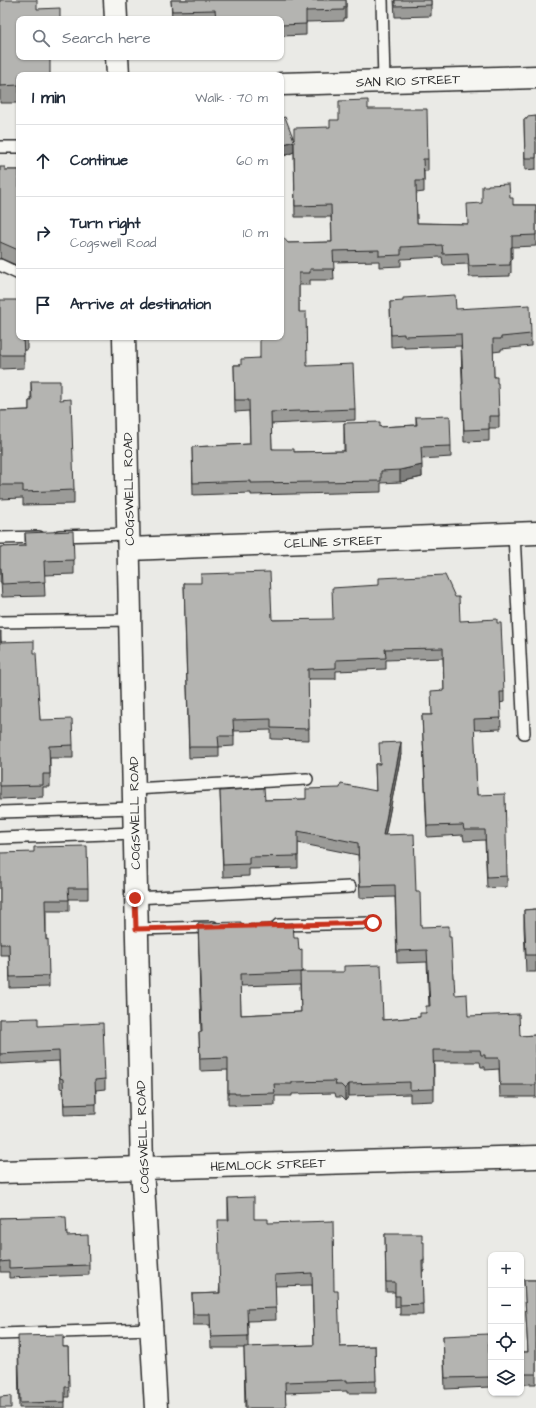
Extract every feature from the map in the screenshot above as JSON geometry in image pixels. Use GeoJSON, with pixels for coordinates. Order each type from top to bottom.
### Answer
{"type":"FeatureCollection","features":[{"type":"Feature","properties":{"kind":"street"},"geometry":{"type":"LineString","coordinates":[[115,0],[116,16]]}},
{"type":"Feature","properties":{"kind":"street"},"geometry":{"type":"LineString","coordinates":[[117,60],[118,72]]}},
{"type":"Feature","properties":{"kind":"street","name":"SAN RIO STREET"},"geometry":{"type":"LineString","coordinates":[[284,84],[536,77]]}},
{"type":"Feature","properties":{"kind":"street","name":"COGSWELL ROAD"},"geometry":{"type":"LineString","coordinates":[[124,340],[142,1168],[156,1408]]}},
{"type":"Feature","properties":{"kind":"street","name":"CELINE STREET"},"geometry":{"type":"LineString","coordinates":[[129,541],[536,533]]}},
{"type":"Feature","properties":{"kind":"street","name":"HEMLOCK STREET"},"geometry":{"type":"LineString","coordinates":[[0,1172],[536,1156]]}},
{"type":"Feature","properties":{"kind":"lane"},"geometry":{"type":"LineString","coordinates":[[382,0],[384,81]]}},
{"type":"Feature","properties":{"kind":"lane"},"geometry":{"type":"LineString","coordinates":[[0,147],[16,146]]}},
{"type":"Feature","properties":{"kind":"lane"},"geometry":{"type":"LineString","coordinates":[[0,266],[16,273]]}},
{"type":"Feature","properties":{"kind":"lane"},"geometry":{"type":"LineString","coordinates":[[514,534],[524,734]]}},
{"type":"Feature","properties":{"kind":"lane"},"geometry":{"type":"LineString","coordinates":[[0,538],[129,541]]}},
{"type":"Feature","properties":{"kind":"lane"},"geometry":{"type":"LineString","coordinates":[[0,622],[131,620]]}},
{"type":"Feature","properties":{"kind":"lane"},"geometry":{"type":"LineString","coordinates":[[0,812],[134,799],[307,779]]}},
{"type":"Feature","properties":{"kind":"lane"},"geometry":{"type":"LineString","coordinates":[[0,838],[135,833]]}},
{"type":"Feature","properties":{"kind":"lane"},"geometry":{"type":"LineString","coordinates":[[135,898],[350,887]]}},
{"type":"Feature","properties":{"kind":"lane"},"geometry":{"type":"LineString","coordinates":[[270,925],[373,923]]}},
{"type":"Feature","properties":{"kind":"lane"},"geometry":{"type":"LineString","coordinates":[[136,929],[223,926]]}},
{"type":"Feature","properties":{"kind":"lane"},"geometry":{"type":"LineString","coordinates":[[0,1334],[152,1329]]}},
{"type":"Feature","properties":{"kind":"building"},"geometry":{"type":"Polygon","coordinates":[[[0,0],[37,0],[37,9],[60,8],[60,16],[16,16],[16,60],[50,60],[50,72],[16,72],[16,85],[0,86],[0,0]]]}},
{"type":"Feature","properties":{"kind":"building"},"geometry":{"type":"Polygon","coordinates":[[[171,0],[346,0],[346,7],[344,7],[344,10],[306,11],[306,24],[284,25],[284,16],[216,16],[215,10],[172,11],[171,0]]]}},
{"type":"Feature","properties":{"kind":"building"},"geometry":{"type":"Polygon","coordinates":[[[395,0],[431,0],[431,5],[395,6],[395,0]]]}},
{"type":"Feature","properties":{"kind":"building"},"geometry":{"type":"Polygon","coordinates":[[[368,100],[368,109],[427,109],[428,159],[423,159],[424,181],[416,181],[417,223],[468,224],[467,204],[482,203],[482,186],[509,184],[510,198],[513,198],[513,205],[536,205],[536,235],[512,236],[510,265],[469,266],[468,253],[443,254],[442,245],[401,247],[401,255],[379,256],[379,250],[333,251],[334,269],[310,269],[310,273],[299,273],[299,312],[306,312],[307,366],[353,364],[355,409],[271,412],[272,449],[294,449],[294,452],[345,451],[344,423],[380,422],[380,427],[417,425],[416,417],[450,416],[451,446],[421,447],[422,465],[400,470],[381,471],[381,481],[251,483],[251,481],[193,483],[192,447],[250,444],[249,400],[235,400],[234,365],[241,365],[241,359],[260,358],[260,340],[284,340],[284,238],[288,243],[332,242],[331,205],[295,206],[294,141],[284,144],[284,117],[294,140],[294,128],[330,127],[330,120],[339,120],[339,101],[368,100]]]}},
{"type":"Feature","properties":{"kind":"building"},"geometry":{"type":"Polygon","coordinates":[[[536,116],[536,158],[525,158],[524,119],[527,119],[527,117],[536,116]]]}},
{"type":"Feature","properties":{"kind":"building"},"geometry":{"type":"Polygon","coordinates":[[[0,167],[5,167],[5,170],[16,170],[16,249],[0,242],[0,167]]]}},
{"type":"Feature","properties":{"kind":"building"},"geometry":{"type":"Polygon","coordinates":[[[455,295],[456,309],[530,305],[531,334],[493,339],[494,377],[497,377],[498,383],[499,416],[489,416],[489,429],[464,430],[461,334],[391,335],[390,302],[403,301],[403,298],[455,295]]]}},
{"type":"Feature","properties":{"kind":"building"},"geometry":{"type":"Polygon","coordinates":[[[0,300],[16,300],[16,340],[23,340],[24,355],[0,355],[0,300]]]}},
{"type":"Feature","properties":{"kind":"building"},"geometry":{"type":"Polygon","coordinates":[[[31,381],[60,381],[60,400],[71,399],[74,490],[23,492],[23,485],[0,485],[0,411],[29,410],[29,401],[32,401],[31,381]]]}},
{"type":"Feature","properties":{"kind":"building"},"geometry":{"type":"Polygon","coordinates":[[[73,531],[74,560],[44,561],[45,582],[2,584],[0,547],[26,546],[25,533],[73,531]]]}},
{"type":"Feature","properties":{"kind":"building"},"geometry":{"type":"Polygon","coordinates":[[[270,572],[273,620],[333,619],[332,588],[379,585],[379,578],[445,575],[455,597],[459,597],[460,621],[497,619],[497,623],[501,623],[504,692],[500,692],[501,718],[474,719],[477,795],[505,794],[507,876],[487,877],[485,830],[464,830],[463,825],[427,826],[422,715],[432,715],[431,691],[444,690],[443,648],[385,649],[386,658],[336,660],[336,668],[308,669],[309,729],[271,728],[271,719],[233,720],[234,736],[218,736],[219,747],[189,747],[184,583],[201,583],[201,574],[270,572]]]}},
{"type":"Feature","properties":{"kind":"building"},"geometry":{"type":"Polygon","coordinates":[[[0,631],[1,642],[34,641],[40,720],[72,719],[73,745],[49,746],[50,774],[43,774],[43,785],[0,786],[0,631]]]}},
{"type":"Feature","properties":{"kind":"building"},"geometry":{"type":"Polygon","coordinates":[[[401,742],[383,835],[414,834],[416,892],[420,892],[421,927],[449,926],[455,995],[467,994],[468,1016],[519,1014],[520,1036],[536,1035],[536,1085],[500,1085],[499,1058],[485,1058],[485,1055],[481,1055],[480,1050],[433,1050],[434,1089],[410,1090],[410,1082],[349,1084],[345,1089],[341,1085],[336,1085],[335,1081],[274,1084],[275,1093],[228,1093],[228,1058],[200,1059],[199,1032],[202,1032],[198,923],[241,922],[241,925],[293,923],[294,938],[298,938],[299,950],[302,949],[302,972],[344,972],[344,966],[381,965],[383,1020],[420,1017],[420,1013],[426,1013],[426,1006],[430,1006],[427,950],[397,951],[395,885],[360,886],[358,843],[298,831],[298,856],[249,857],[249,864],[223,865],[220,791],[264,788],[265,800],[306,799],[306,789],[340,788],[341,784],[376,791],[375,764],[380,764],[379,743],[401,742]],[[300,972],[240,974],[241,1015],[301,1012],[300,972]]]}},
{"type":"Feature","properties":{"kind":"building"},"geometry":{"type":"Polygon","coordinates":[[[87,846],[88,888],[68,888],[69,900],[45,900],[49,976],[10,977],[9,944],[0,944],[0,853],[34,852],[34,847],[87,846]]]}},
{"type":"Feature","properties":{"kind":"building"},"geometry":{"type":"Polygon","coordinates":[[[536,909],[536,955],[526,955],[524,910],[536,909]]]}},
{"type":"Feature","properties":{"kind":"building"},"geometry":{"type":"Polygon","coordinates":[[[38,1018],[38,1026],[103,1023],[105,1079],[95,1080],[96,1104],[64,1105],[63,1079],[60,1078],[59,1051],[0,1054],[0,1019],[38,1018]]]}},
{"type":"Feature","properties":{"kind":"building"},"geometry":{"type":"Polygon","coordinates":[[[254,1197],[254,1219],[268,1219],[268,1223],[333,1221],[334,1291],[338,1291],[340,1347],[375,1346],[376,1381],[347,1382],[347,1380],[285,1382],[286,1408],[246,1408],[244,1347],[314,1345],[312,1273],[275,1275],[276,1308],[247,1309],[248,1336],[211,1337],[210,1314],[193,1314],[192,1294],[220,1293],[218,1220],[229,1220],[228,1198],[254,1197]]]}},
{"type":"Feature","properties":{"kind":"building"},"geometry":{"type":"Polygon","coordinates":[[[66,1217],[67,1236],[88,1235],[89,1265],[9,1268],[9,1261],[0,1262],[0,1218],[66,1217]]]}},
{"type":"Feature","properties":{"kind":"building"},"geometry":{"type":"Polygon","coordinates":[[[385,1234],[422,1234],[422,1242],[424,1242],[424,1261],[422,1261],[423,1304],[400,1305],[400,1296],[395,1296],[395,1282],[386,1282],[385,1234]]]}},
{"type":"Feature","properties":{"kind":"building"},"geometry":{"type":"Polygon","coordinates":[[[524,1280],[536,1280],[536,1374],[524,1374],[524,1352],[528,1352],[524,1280]]]}},
{"type":"Feature","properties":{"kind":"building"},"geometry":{"type":"Polygon","coordinates":[[[488,1334],[488,1377],[445,1378],[443,1336],[488,1334]]]}},
{"type":"Feature","properties":{"kind":"building"},"geometry":{"type":"Polygon","coordinates":[[[63,1335],[63,1347],[68,1347],[69,1387],[65,1387],[65,1402],[20,1403],[18,1336],[63,1335]]]}},
{"type":"Feature","properties":{"kind":"building"},"geometry":{"type":"Polygon","coordinates":[[[11,1396],[11,1408],[0,1408],[0,1397],[11,1396]]]}},
{"type":"Feature","properties":{"kind":"route"},"geometry":{"type":"LineString","coordinates":[[135,898],[136,929],[373,923]]}}]}
